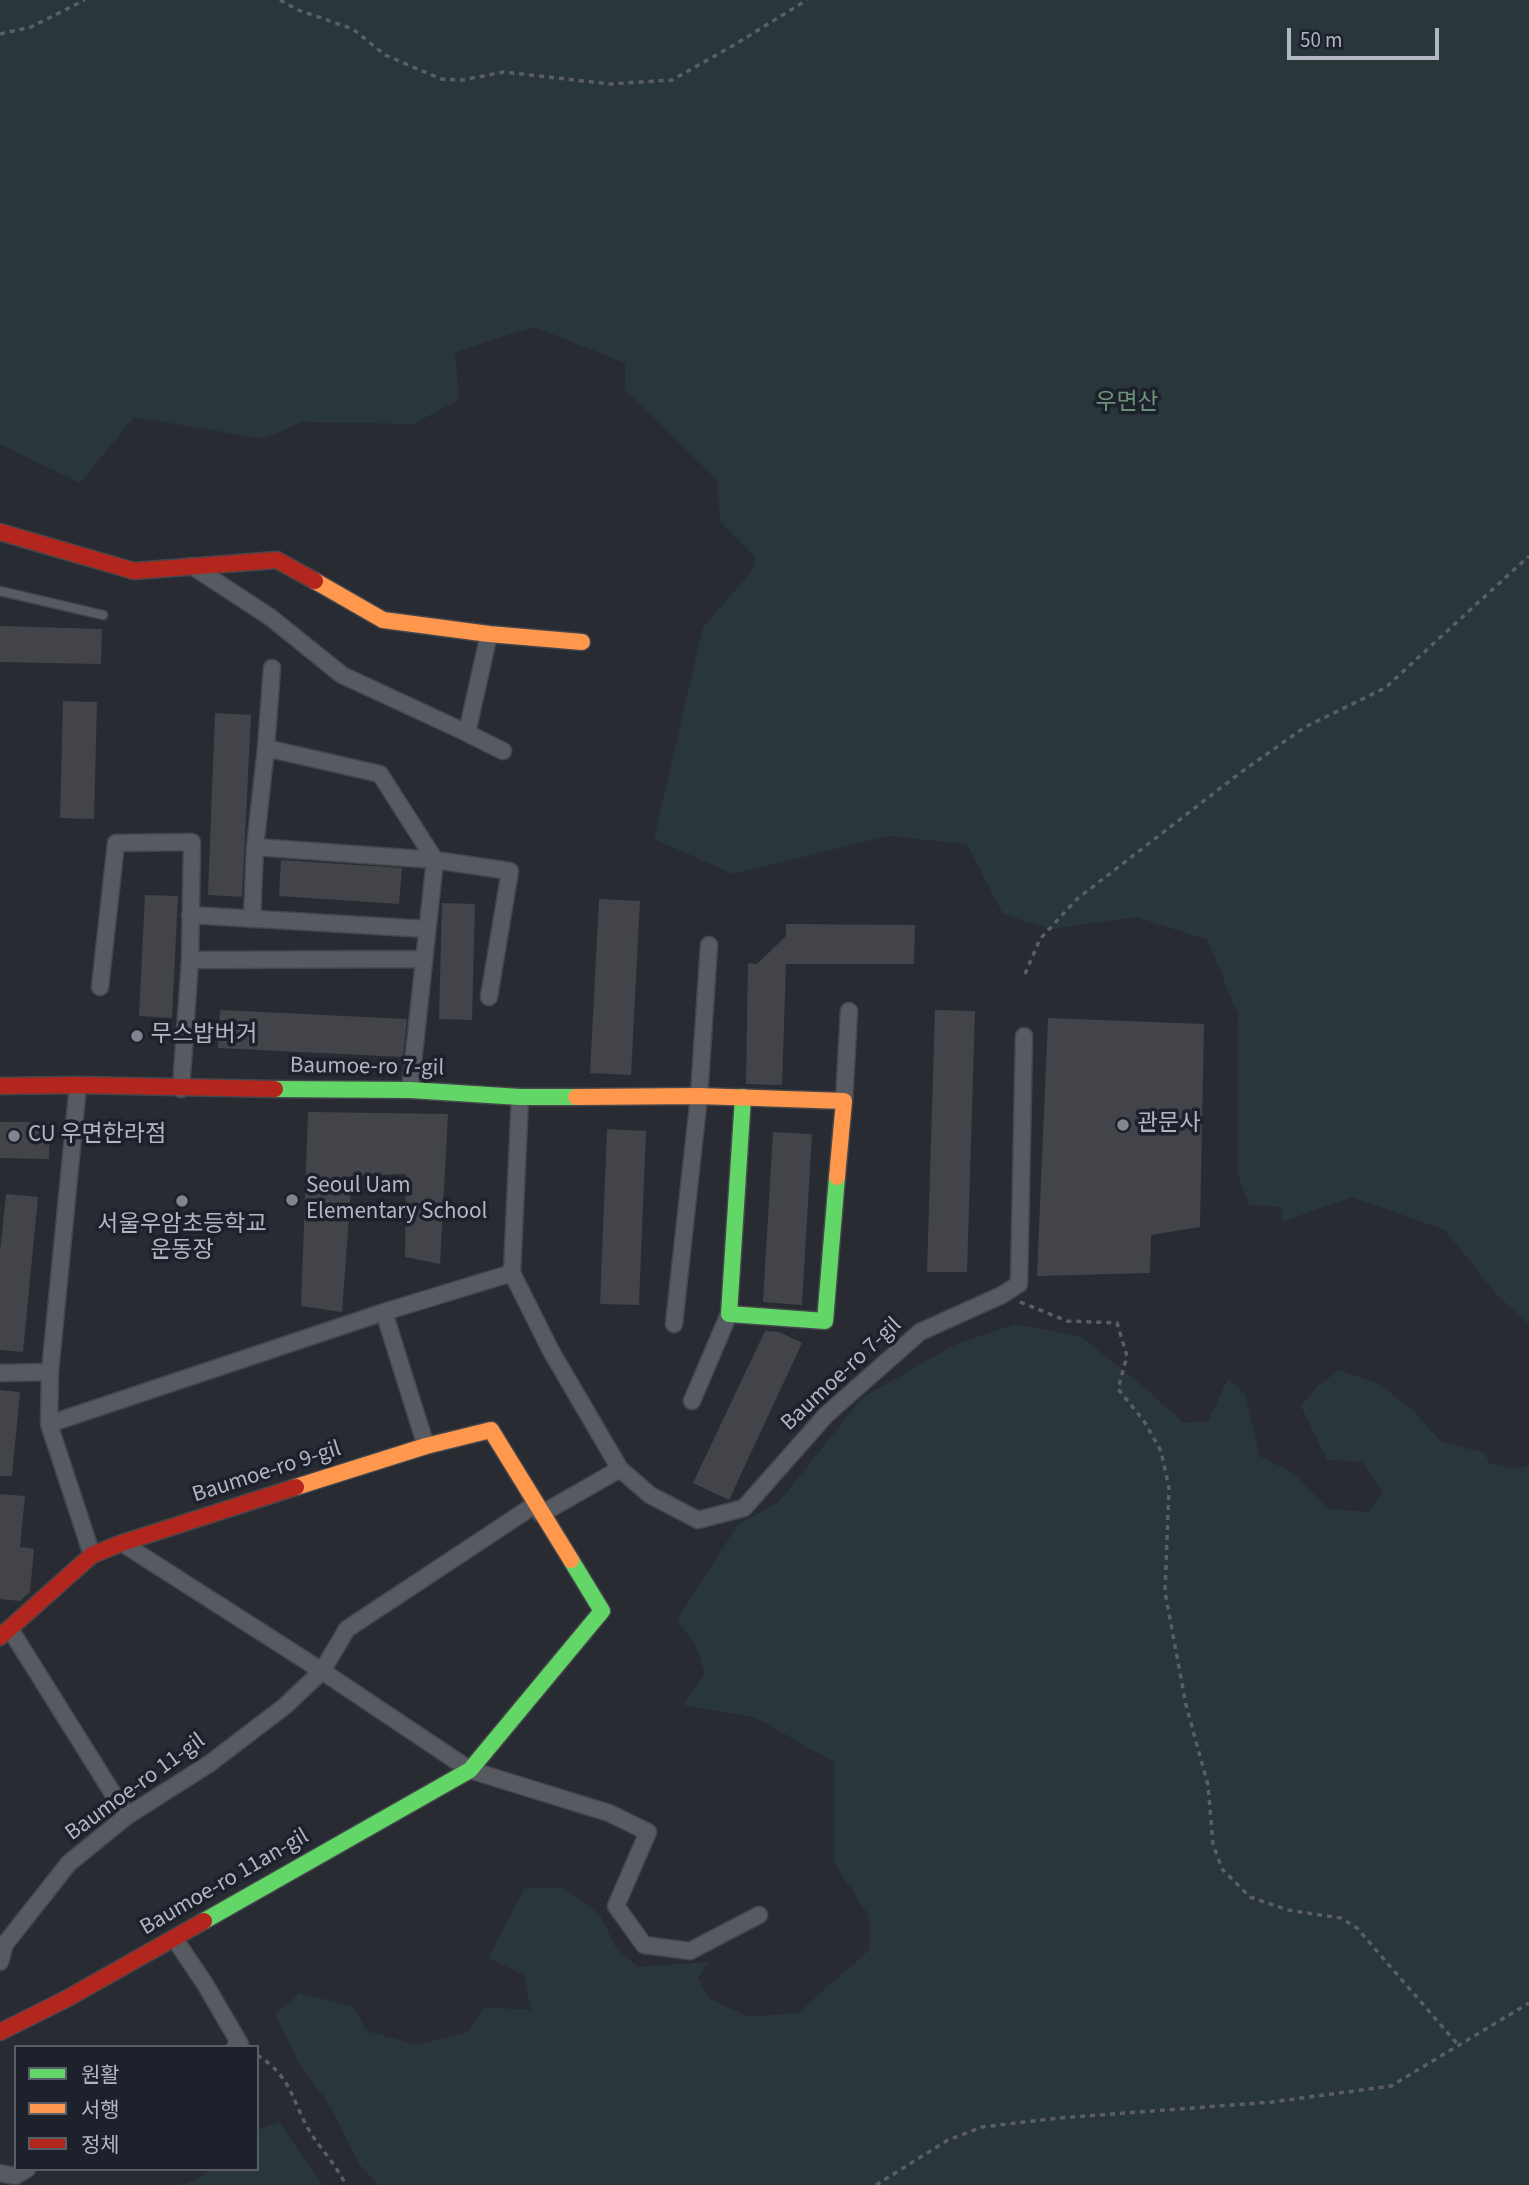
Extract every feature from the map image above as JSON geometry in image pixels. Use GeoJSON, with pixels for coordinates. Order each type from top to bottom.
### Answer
{"type":"FeatureCollection","features":[{"type":"Feature","properties":{"kind":"street"},"geometry":{"type":"LineString","coordinates":[[0,532],[134,570],[277,560],[383,620],[489,634],[582,642]]}},
{"type":"Feature","properties":{"kind":"street"},"geometry":{"type":"LineString","coordinates":[[192,566],[270,617],[342,675],[503,751]]}},
{"type":"Feature","properties":{"kind":"street"},"geometry":{"type":"LineString","coordinates":[[467,733],[489,634]]}},
{"type":"Feature","properties":{"kind":"street"},"geometry":{"type":"LineString","coordinates":[[252,919],[272,668]]}},
{"type":"Feature","properties":{"kind":"street"},"geometry":{"type":"LineString","coordinates":[[267,748],[380,774],[435,860],[410,1090]]}},
{"type":"Feature","properties":{"kind":"street"},"geometry":{"type":"LineString","coordinates":[[100,987],[116,843],[192,842],[190,960],[181,1089]]}},
{"type":"Feature","properties":{"kind":"street"},"geometry":{"type":"LineString","coordinates":[[256,847],[435,860],[510,871],[489,997]]}},
{"type":"Feature","properties":{"kind":"street"},"geometry":{"type":"LineString","coordinates":[[190,915],[427,929]]}},
{"type":"Feature","properties":{"kind":"street"},"geometry":{"type":"LineString","coordinates":[[674,1324],[699,1096],[709,945]]}},
{"type":"Feature","properties":{"kind":"street"},"geometry":{"type":"LineString","coordinates":[[190,960],[424,959]]}},
{"type":"Feature","properties":{"kind":"street"},"geometry":{"type":"LineString","coordinates":[[729,1314],[825,1321],[849,1011]]}},
{"type":"Feature","properties":{"kind":"street"},"geometry":{"type":"LineString","coordinates":[[1002,1295],[1019,1284],[1024,1036]]}},
{"type":"Feature","properties":{"kind":"street"},"geometry":{"type":"LineString","coordinates":[[78,1085],[50,1372],[49,1424],[92,1555]]}},
{"type":"Feature","properties":{"kind":"street","name":"Baumoe-ro 7-gil"},"geometry":{"type":"LineString","coordinates":[[0,1086],[410,1090],[520,1097],[512,1273],[551,1351],[620,1469],[650,1495],[698,1520],[744,1508],[826,1415],[920,1332],[1002,1295]]}},
{"type":"Feature","properties":{"kind":"street"},"geometry":{"type":"LineString","coordinates":[[520,1097],[699,1096],[844,1101]]}},
{"type":"Feature","properties":{"kind":"street"},"geometry":{"type":"LineString","coordinates":[[692,1401],[729,1314],[743,1097]]}},
{"type":"Feature","properties":{"kind":"street"},"geometry":{"type":"LineString","coordinates":[[49,1424],[384,1312],[512,1273]]}},
{"type":"Feature","properties":{"kind":"street"},"geometry":{"type":"LineString","coordinates":[[384,1312],[426,1446]]}},
{"type":"Feature","properties":{"kind":"street"},"geometry":{"type":"LineString","coordinates":[[0,1373],[50,1372]]}},
{"type":"Feature","properties":{"kind":"street","name":"Baumoe-ro 9-gil"},"geometry":{"type":"LineString","coordinates":[[127,1816],[5,1633],[92,1555],[122,1543],[426,1446],[491,1430],[538,1509]]}},
{"type":"Feature","properties":{"kind":"street","name":"Baumoe-ro 11-gil"},"geometry":{"type":"LineString","coordinates":[[0,1962],[5,1944],[69,1863],[127,1816],[209,1764],[285,1706],[322,1671],[347,1629],[538,1509],[620,1469]]}},
{"type":"Feature","properties":{"kind":"street","name":"Baumoe-ro 11an-gil"},"geometry":{"type":"LineString","coordinates":[[0,2032],[68,1998],[470,1770],[602,1611],[538,1509]]}},
{"type":"Feature","properties":{"kind":"street"},"geometry":{"type":"LineString","coordinates":[[122,1543],[470,1770],[609,1813],[648,1832],[616,1906],[644,1945],[690,1951],[759,1915]]}},
{"type":"Feature","properties":{"kind":"street"},"geometry":{"type":"LineString","coordinates":[[174,1938],[205,1984],[238,2045]]}},
{"type":"Feature","properties":{"kind":"street"},"geometry":{"type":"LineString","coordinates":[[0,2173],[15,2176],[24,2171]]}},
{"type":"Feature","properties":{"kind":"lane"},"geometry":{"type":"LineString","coordinates":[[0,591],[103,615]]}},
{"type":"Feature","properties":{"kind":"path"},"geometry":{"type":"LineString","coordinates":[[0,34],[31,27],[85,0]]}},
{"type":"Feature","properties":{"kind":"path"},"geometry":{"type":"LineString","coordinates":[[280,0],[298,10],[353,29],[385,55],[441,79],[462,80],[504,72],[610,84],[672,80],[807,0]]}},
{"type":"Feature","properties":{"kind":"path"},"geometry":{"type":"LineString","coordinates":[[1025,974],[1040,939],[1077,899],[1240,773],[1305,727],[1385,688],[1529,556]]}},
{"type":"Feature","properties":{"kind":"path"},"geometry":{"type":"LineString","coordinates":[[1002,1295],[1068,1321],[1117,1323],[1127,1356],[1118,1390],[1144,1421],[1161,1451],[1169,1488],[1165,1592],[1186,1705],[1208,1785],[1213,1844],[1222,1869],[1250,1897],[1288,1910],[1341,1918],[1357,1928],[1458,2046]]}},
{"type":"Feature","properties":{"kind":"path"},"geometry":{"type":"LineString","coordinates":[[876,2185],[948,2140],[982,2127],[1059,2118],[1272,2102],[1391,2086],[1529,2003]]}},
{"type":"Feature","properties":{"kind":"path"},"geometry":{"type":"LineString","coordinates":[[259,2055],[285,2078],[310,2132],[346,2185]]}},
{"type":"Feature","properties":{"kind":"green space","name":"우면산"},"geometry":{"type":"Polygon","coordinates":[[[0,0],[1529,0],[1529,1325],[1497,1295],[1445,1230],[1352,1197],[1282,1222],[1282,1207],[1249,1205],[1237,1171],[1238,1015],[1208,940],[1136,917],[1050,929],[1003,914],[967,844],[888,836],[733,874],[654,839],[703,627],[753,570],[756,557],[720,521],[717,480],[625,390],[625,363],[534,327],[455,352],[459,400],[413,424],[302,422],[264,439],[134,417],[80,483],[0,444],[0,0]]]}},
{"type":"Feature","properties":{"kind":"green space"},"geometry":{"type":"Polygon","coordinates":[[[1016,1324],[1082,1337],[1184,1423],[1208,1421],[1228,1379],[1245,1394],[1260,1456],[1294,1473],[1328,1509],[1368,1512],[1383,1492],[1363,1462],[1327,1460],[1301,1406],[1317,1386],[1340,1370],[1379,1384],[1412,1410],[1441,1441],[1485,1453],[1489,1463],[1516,1469],[1529,1465],[1529,2185],[378,2185],[359,2164],[331,2108],[298,2061],[275,2014],[300,1993],[353,2007],[367,2031],[418,2045],[468,2032],[485,2007],[531,2010],[524,1975],[488,1958],[525,1888],[564,1888],[600,1915],[616,1948],[638,1967],[709,1962],[698,1978],[710,1999],[749,2017],[798,2013],[869,1950],[869,1916],[834,1863],[834,1762],[754,1717],[683,1705],[705,1674],[696,1646],[677,1620],[738,1524],[779,1502],[862,1398],[956,1344],[1016,1324]]]}},
{"type":"Feature","properties":{"kind":"green space"},"geometry":{"type":"Polygon","coordinates":[[[279,2122],[322,2185],[182,2185],[196,2180],[207,2171],[259,2171],[259,2129],[279,2122]]]}},
{"type":"Feature","properties":{"kind":"building"},"geometry":{"type":"Polygon","coordinates":[[[0,626],[102,629],[101,664],[0,662],[0,626]]]}},
{"type":"Feature","properties":{"kind":"building"},"geometry":{"type":"Polygon","coordinates":[[[63,701],[97,702],[94,819],[60,818],[63,701]]]}},
{"type":"Feature","properties":{"kind":"building"},"geometry":{"type":"Polygon","coordinates":[[[215,713],[251,715],[242,897],[208,895],[215,713]]]}},
{"type":"Feature","properties":{"kind":"building"},"geometry":{"type":"Polygon","coordinates":[[[281,860],[402,868],[399,904],[279,896],[281,860]]]}},
{"type":"Feature","properties":{"kind":"building"},"geometry":{"type":"Polygon","coordinates":[[[145,895],[178,896],[172,1018],[139,1016],[145,895]]]}},
{"type":"Feature","properties":{"kind":"building"},"geometry":{"type":"Polygon","coordinates":[[[599,899],[640,901],[631,1075],[590,1073],[599,899]]]}},
{"type":"Feature","properties":{"kind":"building"},"geometry":{"type":"Polygon","coordinates":[[[442,903],[475,904],[472,1020],[439,1019],[442,903]]]}},
{"type":"Feature","properties":{"kind":"building"},"geometry":{"type":"Polygon","coordinates":[[[786,924],[915,925],[914,964],[786,964],[782,1085],[746,1084],[748,963],[757,964],[786,936],[786,924]]]}},
{"type":"Feature","properties":{"kind":"building"},"geometry":{"type":"Polygon","coordinates":[[[220,1010],[407,1019],[403,1057],[218,1048],[220,1010]]]}},
{"type":"Feature","properties":{"kind":"building"},"geometry":{"type":"Polygon","coordinates":[[[935,1010],[975,1011],[967,1272],[927,1272],[935,1010]]]}},
{"type":"Feature","properties":{"kind":"building","name":"관문사"},"geometry":{"type":"Polygon","coordinates":[[[1048,1018],[1204,1024],[1200,1227],[1151,1235],[1150,1273],[1037,1276],[1048,1018]]]}},
{"type":"Feature","properties":{"kind":"building"},"geometry":{"type":"Polygon","coordinates":[[[308,1112],[448,1114],[440,1264],[405,1257],[406,1174],[352,1176],[342,1312],[301,1306],[308,1112]]]}},
{"type":"Feature","properties":{"kind":"building"},"geometry":{"type":"Polygon","coordinates":[[[0,1122],[50,1122],[49,1159],[0,1158],[0,1122]]]}},
{"type":"Feature","properties":{"kind":"building"},"geometry":{"type":"Polygon","coordinates":[[[607,1129],[646,1131],[639,1305],[600,1304],[607,1129]]]}},
{"type":"Feature","properties":{"kind":"building"},"geometry":{"type":"Polygon","coordinates":[[[773,1132],[812,1134],[802,1305],[763,1302],[773,1132]]]}},
{"type":"Feature","properties":{"kind":"building"},"geometry":{"type":"Polygon","coordinates":[[[6,1194],[38,1197],[23,1352],[0,1350],[0,1252],[6,1194]]]}},
{"type":"Feature","properties":{"kind":"building"},"geometry":{"type":"Polygon","coordinates":[[[765,1331],[779,1332],[802,1343],[729,1500],[693,1483],[765,1331]]]}},
{"type":"Feature","properties":{"kind":"building"},"geometry":{"type":"Polygon","coordinates":[[[0,1390],[20,1392],[12,1476],[0,1476],[0,1390]]]}},
{"type":"Feature","properties":{"kind":"building"},"geometry":{"type":"Polygon","coordinates":[[[0,1494],[25,1496],[20,1547],[34,1549],[30,1592],[20,1601],[0,1599],[0,1494]]]}},
{"type":"Feature","properties":{"kind":"traffic: fast"},"geometry":{"type":"LineString","coordinates":[[275,1089],[410,1090],[520,1097],[576,1097]]}},
{"type":"Feature","properties":{"kind":"traffic: fast"},"geometry":{"type":"LineString","coordinates":[[743,1097],[729,1314],[825,1321],[837,1177]]}},
{"type":"Feature","properties":{"kind":"traffic: fast"},"geometry":{"type":"LineString","coordinates":[[204,1921],[470,1770],[602,1611],[571,1560]]}},
{"type":"Feature","properties":{"kind":"traffic: slow"},"geometry":{"type":"LineString","coordinates":[[315,581],[383,620],[489,634],[582,642]]}},
{"type":"Feature","properties":{"kind":"traffic: slow"},"geometry":{"type":"LineString","coordinates":[[576,1097],[699,1096],[844,1101],[837,1177]]}},
{"type":"Feature","properties":{"kind":"traffic: slow"},"geometry":{"type":"LineString","coordinates":[[296,1487],[426,1446],[491,1430],[571,1560]]}},
{"type":"Feature","properties":{"kind":"traffic: jam"},"geometry":{"type":"LineString","coordinates":[[0,532],[134,571],[277,560],[315,581]]}},
{"type":"Feature","properties":{"kind":"traffic: jam"},"geometry":{"type":"LineString","coordinates":[[0,1086],[275,1089]]}},
{"type":"Feature","properties":{"kind":"traffic: jam"},"geometry":{"type":"LineString","coordinates":[[0,1637],[92,1555],[296,1487]]}},
{"type":"Feature","properties":{"kind":"traffic: jam"},"geometry":{"type":"LineString","coordinates":[[0,2032],[68,1998],[204,1921]]}},
{"type":"Feature","properties":{"kind":"place","name":"무스밥버거"},"geometry":{"type":"Point","coordinates":[137,1036]}},
{"type":"Feature","properties":{"kind":"place","name":"관문사"},"geometry":{"type":"Point","coordinates":[1123,1125]}},
{"type":"Feature","properties":{"kind":"place","name":"CU 우면한라점"},"geometry":{"type":"Point","coordinates":[14,1136]}},
{"type":"Feature","properties":{"kind":"place","name":"Seoul Uam Elementary School"},"geometry":{"type":"Point","coordinates":[292,1200]}},
{"type":"Feature","properties":{"kind":"place","name":"서울우암초등학교 운동장"},"geometry":{"type":"Point","coordinates":[182,1201]}}]}
